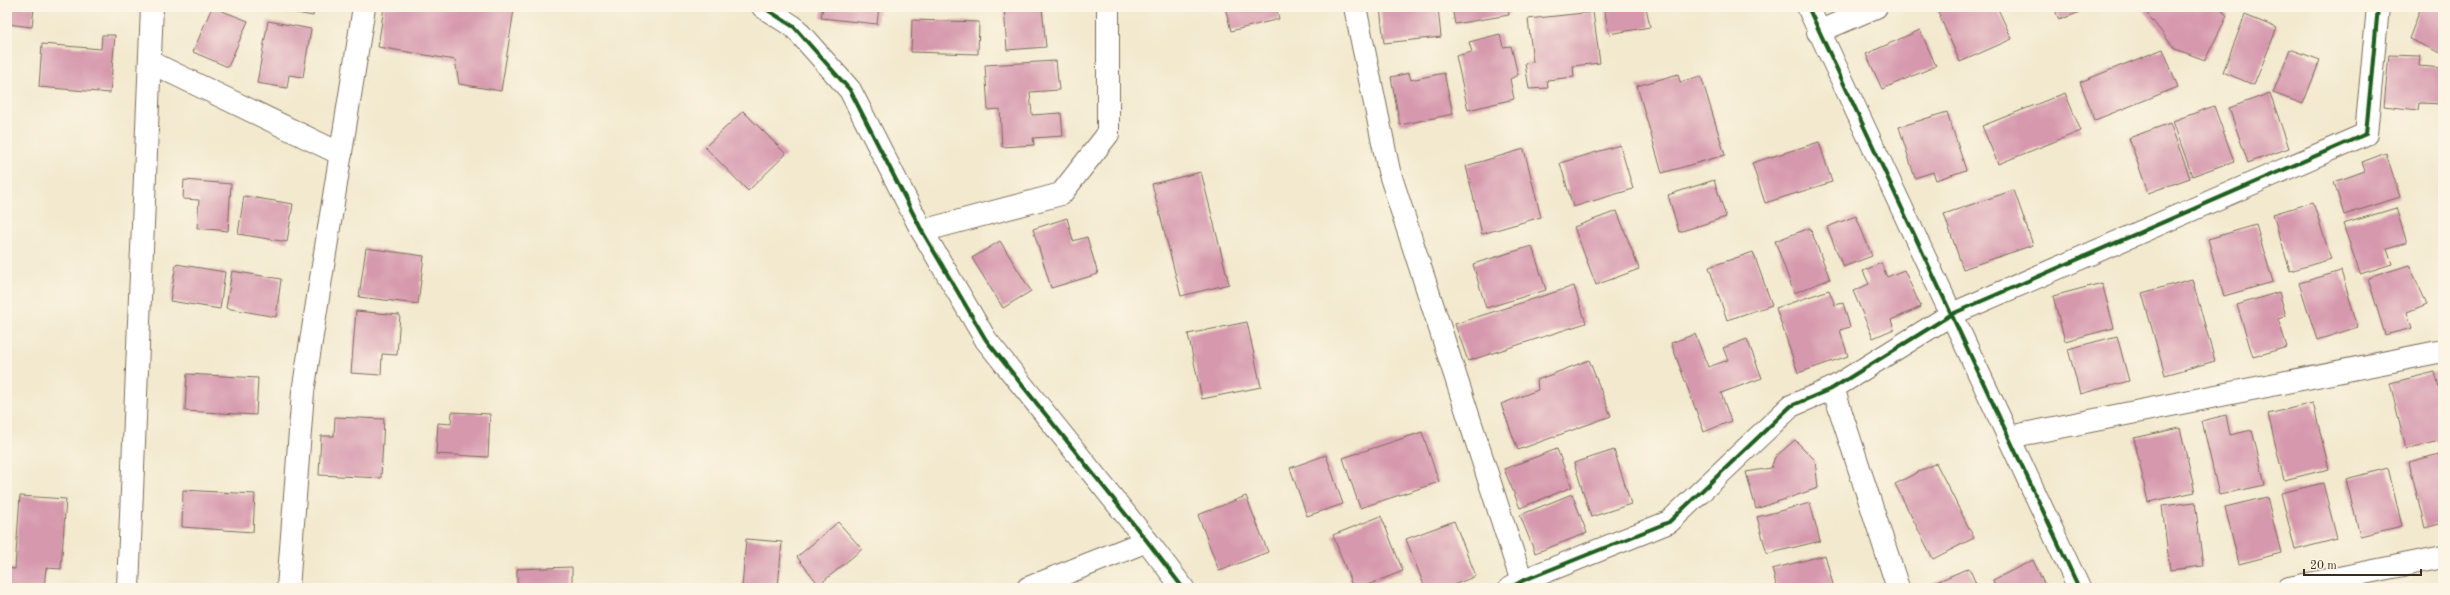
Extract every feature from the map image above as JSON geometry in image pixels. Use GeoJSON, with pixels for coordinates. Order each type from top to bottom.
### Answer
{"type":"FeatureCollection","features":[{"type":"Feature","properties":{"kind":"street"},"geometry":{"type":"LineString","coordinates":[[128,588],[152,7]]}},
{"type":"Feature","properties":{"kind":"street"},"geometry":{"type":"LineString","coordinates":[[288,588],[303,392],[364,7]]}},
{"type":"Feature","properties":{"kind":"street"},"geometry":{"type":"LineString","coordinates":[[763,7],[794,27],[850,90],[922,231],[986,340],[1183,588]]}},
{"type":"Feature","properties":{"kind":"street"},"geometry":{"type":"LineString","coordinates":[[922,231],[1062,194],[1108,134],[1108,7]]}},
{"type":"Feature","properties":{"kind":"street"},"geometry":{"type":"LineString","coordinates":[[1355,7],[1389,171],[1518,586],[1669,522],[1791,406],[1833,388],[1952,314],[2366,134],[2378,7]]}},
{"type":"Feature","properties":{"kind":"street"},"geometry":{"type":"LineString","coordinates":[[1808,7],[1818,32],[1952,314],[2079,588]]}},
{"type":"Feature","properties":{"kind":"street"},"geometry":{"type":"LineString","coordinates":[[1818,32],[1876,7]]}},
{"type":"Feature","properties":{"kind":"street"},"geometry":{"type":"LineString","coordinates":[[150,62],[340,154]]}},
{"type":"Feature","properties":{"kind":"street"},"geometry":{"type":"LineString","coordinates":[[2009,437],[2443,352]]}},
{"type":"Feature","properties":{"kind":"street"},"geometry":{"type":"LineString","coordinates":[[1833,388],[1898,588]]}},
{"type":"Feature","properties":{"kind":"street"},"geometry":{"type":"LineString","coordinates":[[1028,588],[1147,541]]}},
{"type":"Feature","properties":{"kind":"street"},"geometry":{"type":"LineString","coordinates":[[2289,588],[2443,557]]}},
{"type":"Feature","properties":{"kind":"building"},"geometry":{"type":"Polygon","coordinates":[[[7,7],[34,7],[32,27],[7,24],[7,7]]]}},
{"type":"Feature","properties":{"kind":"building"},"geometry":{"type":"Polygon","coordinates":[[[212,7],[248,21],[228,67],[193,52],[212,7]]]}},
{"type":"Feature","properties":{"kind":"building"},"geometry":{"type":"Polygon","coordinates":[[[264,7],[314,7],[313,16],[264,7]]]}},
{"type":"Feature","properties":{"kind":"building"},"geometry":{"type":"Polygon","coordinates":[[[384,7],[496,7],[514,10],[501,91],[459,84],[455,60],[378,47],[384,7]]]}},
{"type":"Feature","properties":{"kind":"building"},"geometry":{"type":"Polygon","coordinates":[[[823,7],[879,7],[877,24],[821,18],[823,7]]]}},
{"type":"Feature","properties":{"kind":"building"},"geometry":{"type":"Polygon","coordinates":[[[1004,7],[1042,7],[1046,47],[1007,50],[1004,7]]]}},
{"type":"Feature","properties":{"kind":"building"},"geometry":{"type":"Polygon","coordinates":[[[1225,7],[1276,7],[1279,19],[1231,31],[1225,7]]]}},
{"type":"Feature","properties":{"kind":"building"},"geometry":{"type":"Polygon","coordinates":[[[1380,7],[1438,7],[1441,37],[1384,43],[1380,7]]]}},
{"type":"Feature","properties":{"kind":"building"},"geometry":{"type":"Polygon","coordinates":[[[1452,7],[1508,7],[1509,15],[1455,24],[1452,7]]]}},
{"type":"Feature","properties":{"kind":"building"},"geometry":{"type":"Polygon","coordinates":[[[1604,7],[1646,7],[1650,27],[1609,34],[1604,7]]]}},
{"type":"Feature","properties":{"kind":"building"},"geometry":{"type":"Polygon","coordinates":[[[1943,7],[1997,7],[2012,39],[1960,62],[1937,10],[1943,7]]]}},
{"type":"Feature","properties":{"kind":"building"},"geometry":{"type":"Polygon","coordinates":[[[2054,7],[2093,7],[2059,20],[2054,7]]]}},
{"type":"Feature","properties":{"kind":"building"},"geometry":{"type":"Polygon","coordinates":[[[2142,7],[2220,7],[2227,16],[2205,60],[2175,49],[2142,7]]]}},
{"type":"Feature","properties":{"kind":"building"},"geometry":{"type":"Polygon","coordinates":[[[2421,7],[2443,7],[2443,54],[2409,39],[2421,7]]]}},
{"type":"Feature","properties":{"kind":"building"},"geometry":{"type":"Polygon","coordinates":[[[1593,12],[1600,63],[1573,66],[1574,77],[1547,80],[1548,88],[1529,89],[1525,63],[1533,62],[1528,19],[1593,12]]]}},
{"type":"Feature","properties":{"kind":"building"},"geometry":{"type":"Polygon","coordinates":[[[2245,15],[2277,28],[2254,85],[2223,72],[2245,15]]]}},
{"type":"Feature","properties":{"kind":"building"},"geometry":{"type":"Polygon","coordinates":[[[912,20],[979,22],[978,54],[911,52],[912,20]]]}},
{"type":"Feature","properties":{"kind":"building"},"geometry":{"type":"Polygon","coordinates":[[[268,21],[311,29],[303,77],[289,75],[287,88],[257,83],[268,21]]]}},
{"type":"Feature","properties":{"kind":"building"},"geometry":{"type":"Polygon","coordinates":[[[1920,30],[1936,66],[1882,89],[1866,54],[1920,30]]]}},
{"type":"Feature","properties":{"kind":"building"},"geometry":{"type":"Polygon","coordinates":[[[1500,34],[1503,47],[1511,46],[1518,75],[1510,79],[1514,99],[1468,110],[1456,56],[1472,52],[1469,42],[1500,34]]]}},
{"type":"Feature","properties":{"kind":"building"},"geometry":{"type":"Polygon","coordinates":[[[102,35],[115,35],[110,93],[39,87],[42,44],[101,49],[102,35]]]}},
{"type":"Feature","properties":{"kind":"building"},"geometry":{"type":"Polygon","coordinates":[[[2163,49],[2178,87],[2095,120],[2080,82],[2163,49]]]}},
{"type":"Feature","properties":{"kind":"building"},"geometry":{"type":"Polygon","coordinates":[[[2290,49],[2320,60],[2303,104],[2273,93],[2290,49]]]}},
{"type":"Feature","properties":{"kind":"building"},"geometry":{"type":"Polygon","coordinates":[[[2389,55],[2420,56],[2419,66],[2443,68],[2443,104],[2419,103],[2418,110],[2384,106],[2389,55]]]}},
{"type":"Feature","properties":{"kind":"building"},"geometry":{"type":"Polygon","coordinates":[[[1056,61],[1059,90],[1030,92],[1032,115],[1061,113],[1063,136],[1033,138],[1034,145],[1002,147],[1000,109],[988,110],[985,65],[1056,61]]]}},
{"type":"Feature","properties":{"kind":"building"},"geometry":{"type":"Polygon","coordinates":[[[1409,73],[1411,80],[1444,73],[1453,114],[1400,125],[1391,77],[1409,73]]]}},
{"type":"Feature","properties":{"kind":"building"},"geometry":{"type":"Polygon","coordinates":[[[1678,74],[1680,82],[1701,76],[1725,155],[1662,173],[1637,86],[1678,74]]]}},
{"type":"Feature","properties":{"kind":"building"},"geometry":{"type":"Polygon","coordinates":[[[2065,93],[2081,131],[1998,164],[1982,126],[2065,93]]]}},
{"type":"Feature","properties":{"kind":"building"},"geometry":{"type":"Polygon","coordinates":[[[2270,93],[2289,148],[2248,163],[2229,108],[2270,93]]]}},
{"type":"Feature","properties":{"kind":"building"},"geometry":{"type":"Polygon","coordinates":[[[2214,106],[2234,161],[2192,176],[2173,121],[2214,106]]]}},
{"type":"Feature","properties":{"kind":"building"},"geometry":{"type":"Polygon","coordinates":[[[743,111],[786,154],[748,191],[705,147],[743,111]]]}},
{"type":"Feature","properties":{"kind":"building"},"geometry":{"type":"Polygon","coordinates":[[[1947,112],[1966,170],[1936,180],[1933,172],[1915,178],[1899,127],[1947,112]]]}},
{"type":"Feature","properties":{"kind":"building"},"geometry":{"type":"Polygon","coordinates":[[[2170,123],[2190,178],[2148,193],[2129,138],[2170,123]]]}},
{"type":"Feature","properties":{"kind":"building"},"geometry":{"type":"Polygon","coordinates":[[[1819,142],[1832,182],[1765,203],[1752,163],[1819,142]]]}},
{"type":"Feature","properties":{"kind":"building"},"geometry":{"type":"Polygon","coordinates":[[[1620,145],[1633,189],[1573,207],[1560,163],[1620,145]]]}},
{"type":"Feature","properties":{"kind":"building"},"geometry":{"type":"Polygon","coordinates":[[[1524,149],[1541,217],[1482,234],[1466,166],[1524,149]]]}},
{"type":"Feature","properties":{"kind":"building"},"geometry":{"type":"Polygon","coordinates":[[[2386,153],[2400,197],[2344,215],[2334,182],[2365,171],[2362,162],[2386,153]]]}},
{"type":"Feature","properties":{"kind":"building"},"geometry":{"type":"Polygon","coordinates":[[[1201,172],[1229,284],[1181,296],[1152,184],[1201,172]]]}},
{"type":"Feature","properties":{"kind":"building"},"geometry":{"type":"Polygon","coordinates":[[[184,180],[231,184],[228,231],[197,228],[199,200],[183,199],[184,180]]]}},
{"type":"Feature","properties":{"kind":"building"},"geometry":{"type":"Polygon","coordinates":[[[1714,180],[1726,217],[1679,232],[1668,195],[1714,180]]]}},
{"type":"Feature","properties":{"kind":"building"},"geometry":{"type":"Polygon","coordinates":[[[2014,190],[2033,245],[1963,269],[1944,214],[2014,190]]]}},
{"type":"Feature","properties":{"kind":"building"},"geometry":{"type":"Polygon","coordinates":[[[244,196],[293,204],[287,242],[238,234],[244,196]]]}},
{"type":"Feature","properties":{"kind":"building"},"geometry":{"type":"Polygon","coordinates":[[[2313,202],[2331,259],[2290,271],[2273,214],[2313,202]]]}},
{"type":"Feature","properties":{"kind":"building"},"geometry":{"type":"Polygon","coordinates":[[[2396,208],[2407,243],[2387,249],[2392,264],[2360,274],[2343,224],[2396,208]]]}},
{"type":"Feature","properties":{"kind":"building"},"geometry":{"type":"Polygon","coordinates":[[[1617,211],[1639,269],[1596,285],[1574,227],[1617,211]]]}},
{"type":"Feature","properties":{"kind":"building"},"geometry":{"type":"Polygon","coordinates":[[[1856,216],[1872,256],[1843,267],[1827,227],[1856,216]]]}},
{"type":"Feature","properties":{"kind":"building"},"geometry":{"type":"Polygon","coordinates":[[[1067,218],[1073,241],[1087,237],[1098,274],[1051,288],[1033,229],[1067,218]]]}},
{"type":"Feature","properties":{"kind":"building"},"geometry":{"type":"Polygon","coordinates":[[[2256,225],[2273,282],[2224,296],[2208,239],[2256,225]]]}},
{"type":"Feature","properties":{"kind":"building"},"geometry":{"type":"Polygon","coordinates":[[[1810,228],[1830,279],[1794,293],[1775,241],[1810,228]]]}},
{"type":"Feature","properties":{"kind":"building"},"geometry":{"type":"Polygon","coordinates":[[[1000,241],[1031,291],[1003,308],[972,258],[1000,241]]]}},
{"type":"Feature","properties":{"kind":"building"},"geometry":{"type":"Polygon","coordinates":[[[1532,246],[1546,290],[1486,308],[1473,264],[1532,246]]]}},
{"type":"Feature","properties":{"kind":"building"},"geometry":{"type":"Polygon","coordinates":[[[366,248],[424,256],[418,304],[359,297],[366,248]]]}},
{"type":"Feature","properties":{"kind":"building"},"geometry":{"type":"Polygon","coordinates":[[[1753,252],[1772,305],[1727,320],[1709,267],[1753,252]]]}},
{"type":"Feature","properties":{"kind":"building"},"geometry":{"type":"Polygon","coordinates":[[[1881,263],[1887,277],[1904,270],[1921,307],[1891,320],[1894,329],[1873,338],[1853,291],[1869,284],[1863,271],[1881,263]]]}},
{"type":"Feature","properties":{"kind":"building"},"geometry":{"type":"Polygon","coordinates":[[[176,264],[225,272],[220,309],[170,301],[176,264]]]}},
{"type":"Feature","properties":{"kind":"building"},"geometry":{"type":"Polygon","coordinates":[[[2409,265],[2427,304],[2407,312],[2412,328],[2385,335],[2368,278],[2409,265]]]}},
{"type":"Feature","properties":{"kind":"building"},"geometry":{"type":"Polygon","coordinates":[[[232,271],[281,279],[276,317],[226,308],[232,271]]]}},
{"type":"Feature","properties":{"kind":"building"},"geometry":{"type":"Polygon","coordinates":[[[2341,271],[2358,327],[2317,340],[2299,283],[2341,271]]]}},
{"type":"Feature","properties":{"kind":"building"},"geometry":{"type":"Polygon","coordinates":[[[2192,279],[2215,361],[2165,375],[2142,293],[2192,279]]]}},
{"type":"Feature","properties":{"kind":"building"},"geometry":{"type":"Polygon","coordinates":[[[2102,283],[2114,328],[2065,341],[2053,296],[2102,283]]]}},
{"type":"Feature","properties":{"kind":"building"},"geometry":{"type":"Polygon","coordinates":[[[1574,286],[1586,323],[1468,361],[1455,324],[1574,286]]]}},
{"type":"Feature","properties":{"kind":"building"},"geometry":{"type":"Polygon","coordinates":[[[1829,290],[1835,305],[1843,303],[1850,327],[1840,330],[1848,356],[1798,373],[1776,308],[1829,290]]]}},
{"type":"Feature","properties":{"kind":"building"},"geometry":{"type":"Polygon","coordinates":[[[2279,292],[2286,316],[2278,319],[2287,347],[2253,357],[2237,305],[2279,292]]]}},
{"type":"Feature","properties":{"kind":"building"},"geometry":{"type":"Polygon","coordinates":[[[356,311],[400,315],[397,355],[382,354],[381,375],[351,373],[356,311]]]}},
{"type":"Feature","properties":{"kind":"building"},"geometry":{"type":"Polygon","coordinates":[[[1247,322],[1261,387],[1202,399],[1188,334],[1247,322]]]}},
{"type":"Feature","properties":{"kind":"building"},"geometry":{"type":"Polygon","coordinates":[[[1695,334],[1708,367],[1728,360],[1723,348],[1747,339],[1762,378],[1721,393],[1731,421],[1704,432],[1671,343],[1695,334]]]}},
{"type":"Feature","properties":{"kind":"building"},"geometry":{"type":"Polygon","coordinates":[[[2117,336],[2129,381],[2080,394],[2068,349],[2117,336]]]}},
{"type":"Feature","properties":{"kind":"building"},"geometry":{"type":"Polygon","coordinates":[[[1589,360],[1611,416],[1518,450],[1501,404],[1538,390],[1537,380],[1589,360]]]}},
{"type":"Feature","properties":{"kind":"building"},"geometry":{"type":"Polygon","coordinates":[[[2435,372],[2443,405],[2443,440],[2406,449],[2390,383],[2435,372]]]}},
{"type":"Feature","properties":{"kind":"building"},"geometry":{"type":"Polygon","coordinates":[[[187,374],[258,378],[256,415],[185,411],[187,374]]]}},
{"type":"Feature","properties":{"kind":"building"},"geometry":{"type":"Polygon","coordinates":[[[2313,403],[2329,469],[2284,480],[2268,414],[2313,403]]]}},
{"type":"Feature","properties":{"kind":"building"},"geometry":{"type":"Polygon","coordinates":[[[452,412],[490,414],[488,457],[436,454],[438,423],[451,424],[452,412]]]}},
{"type":"Feature","properties":{"kind":"building"},"geometry":{"type":"Polygon","coordinates":[[[2226,415],[2230,435],[2252,430],[2265,485],[2219,495],[2202,421],[2226,415]]]}},
{"type":"Feature","properties":{"kind":"building"},"geometry":{"type":"Polygon","coordinates":[[[335,417],[384,419],[381,478],[319,475],[321,436],[334,436],[335,417]]]}},
{"type":"Feature","properties":{"kind":"building"},"geometry":{"type":"Polygon","coordinates":[[[2180,428],[2195,492],[2148,502],[2134,438],[2180,428]]]}},
{"type":"Feature","properties":{"kind":"building"},"geometry":{"type":"Polygon","coordinates":[[[1422,432],[1439,482],[1360,508],[1343,458],[1422,432]]]}},
{"type":"Feature","properties":{"kind":"building"},"geometry":{"type":"Polygon","coordinates":[[[1795,440],[1815,460],[1818,488],[1756,509],[1746,472],[1771,468],[1775,457],[1795,440]]]}},
{"type":"Feature","properties":{"kind":"building"},"geometry":{"type":"Polygon","coordinates":[[[1557,449],[1572,487],[1520,508],[1504,469],[1557,449]]]}},
{"type":"Feature","properties":{"kind":"building"},"geometry":{"type":"Polygon","coordinates":[[[1614,450],[1631,504],[1591,517],[1574,463],[1614,450]]]}},
{"type":"Feature","properties":{"kind":"building"},"geometry":{"type":"Polygon","coordinates":[[[2443,453],[2443,523],[2425,528],[2409,462],[2443,453]]]}},
{"type":"Feature","properties":{"kind":"building"},"geometry":{"type":"Polygon","coordinates":[[[1326,455],[1343,504],[1307,516],[1290,468],[1326,455]]]}},
{"type":"Feature","properties":{"kind":"building"},"geometry":{"type":"Polygon","coordinates":[[[1936,463],[1974,538],[1933,559],[1895,484],[1936,463]]]}},
{"type":"Feature","properties":{"kind":"building"},"geometry":{"type":"Polygon","coordinates":[[[2388,468],[2402,526],[2360,536],[2346,479],[2388,468]]]}},
{"type":"Feature","properties":{"kind":"building"},"geometry":{"type":"Polygon","coordinates":[[[2323,483],[2337,539],[2295,550],[2281,493],[2323,483]]]}},
{"type":"Feature","properties":{"kind":"building"},"geometry":{"type":"Polygon","coordinates":[[[183,490],[255,494],[253,532],[182,527],[183,490]]]}},
{"type":"Feature","properties":{"kind":"building"},"geometry":{"type":"Polygon","coordinates":[[[1572,494],[1587,533],[1535,553],[1520,515],[1572,494]]]}},
{"type":"Feature","properties":{"kind":"building"},"geometry":{"type":"Polygon","coordinates":[[[20,496],[66,499],[61,569],[46,568],[44,588],[7,588],[7,568],[15,569],[20,496]]]}},
{"type":"Feature","properties":{"kind":"building"},"geometry":{"type":"Polygon","coordinates":[[[1246,496],[1268,552],[1219,571],[1198,515],[1246,496]]]}},
{"type":"Feature","properties":{"kind":"building"},"geometry":{"type":"Polygon","coordinates":[[[2267,497],[2281,553],[2239,564],[2225,507],[2267,497]]]}},
{"type":"Feature","properties":{"kind":"building"},"geometry":{"type":"Polygon","coordinates":[[[2195,502],[2203,566],[2170,570],[2162,506],[2195,502]]]}},
{"type":"Feature","properties":{"kind":"building"},"geometry":{"type":"Polygon","coordinates":[[[1810,503],[1820,541],[1767,554],[1757,517],[1810,503]]]}},
{"type":"Feature","properties":{"kind":"building"},"geometry":{"type":"Polygon","coordinates":[[[1381,516],[1403,571],[1360,588],[1353,588],[1333,535],[1381,516]]]}},
{"type":"Feature","properties":{"kind":"building"},"geometry":{"type":"Polygon","coordinates":[[[1454,521],[1476,576],[1446,588],[1425,588],[1406,539],[1454,521]]]}},
{"type":"Feature","properties":{"kind":"building"},"geometry":{"type":"Polygon","coordinates":[[[838,522],[862,549],[819,585],[797,557],[838,522]]]}},
{"type":"Feature","properties":{"kind":"building"},"geometry":{"type":"Polygon","coordinates":[[[746,539],[782,542],[778,588],[742,588],[746,539]]]}},
{"type":"Feature","properties":{"kind":"building"},"geometry":{"type":"Polygon","coordinates":[[[1825,555],[1834,588],[1777,588],[1772,569],[1825,555]]]}},
{"type":"Feature","properties":{"kind":"building"},"geometry":{"type":"Polygon","coordinates":[[[2033,560],[2046,588],[1996,588],[1993,580],[2033,560]]]}},
{"type":"Feature","properties":{"kind":"building"},"geometry":{"type":"Polygon","coordinates":[[[572,567],[572,588],[517,588],[517,569],[572,567]]]}},
{"type":"Feature","properties":{"kind":"building"},"geometry":{"type":"Polygon","coordinates":[[[1969,568],[1978,588],[1937,588],[1934,583],[1969,568]]]}},
{"type":"Feature","properties":{"kind":"cycle path"},"geometry":{"type":"LineString","coordinates":[[763,7],[794,27],[850,90],[922,231],[986,340],[1183,588]]}},
{"type":"Feature","properties":{"kind":"cycle path"},"geometry":{"type":"LineString","coordinates":[[1808,7],[2079,588]]}},
{"type":"Feature","properties":{"kind":"cycle path"},"geometry":{"type":"LineString","coordinates":[[1510,588],[1522,581],[1669,522],[1791,406],[1833,388],[1952,314],[2366,134],[2378,7]]}}]}
